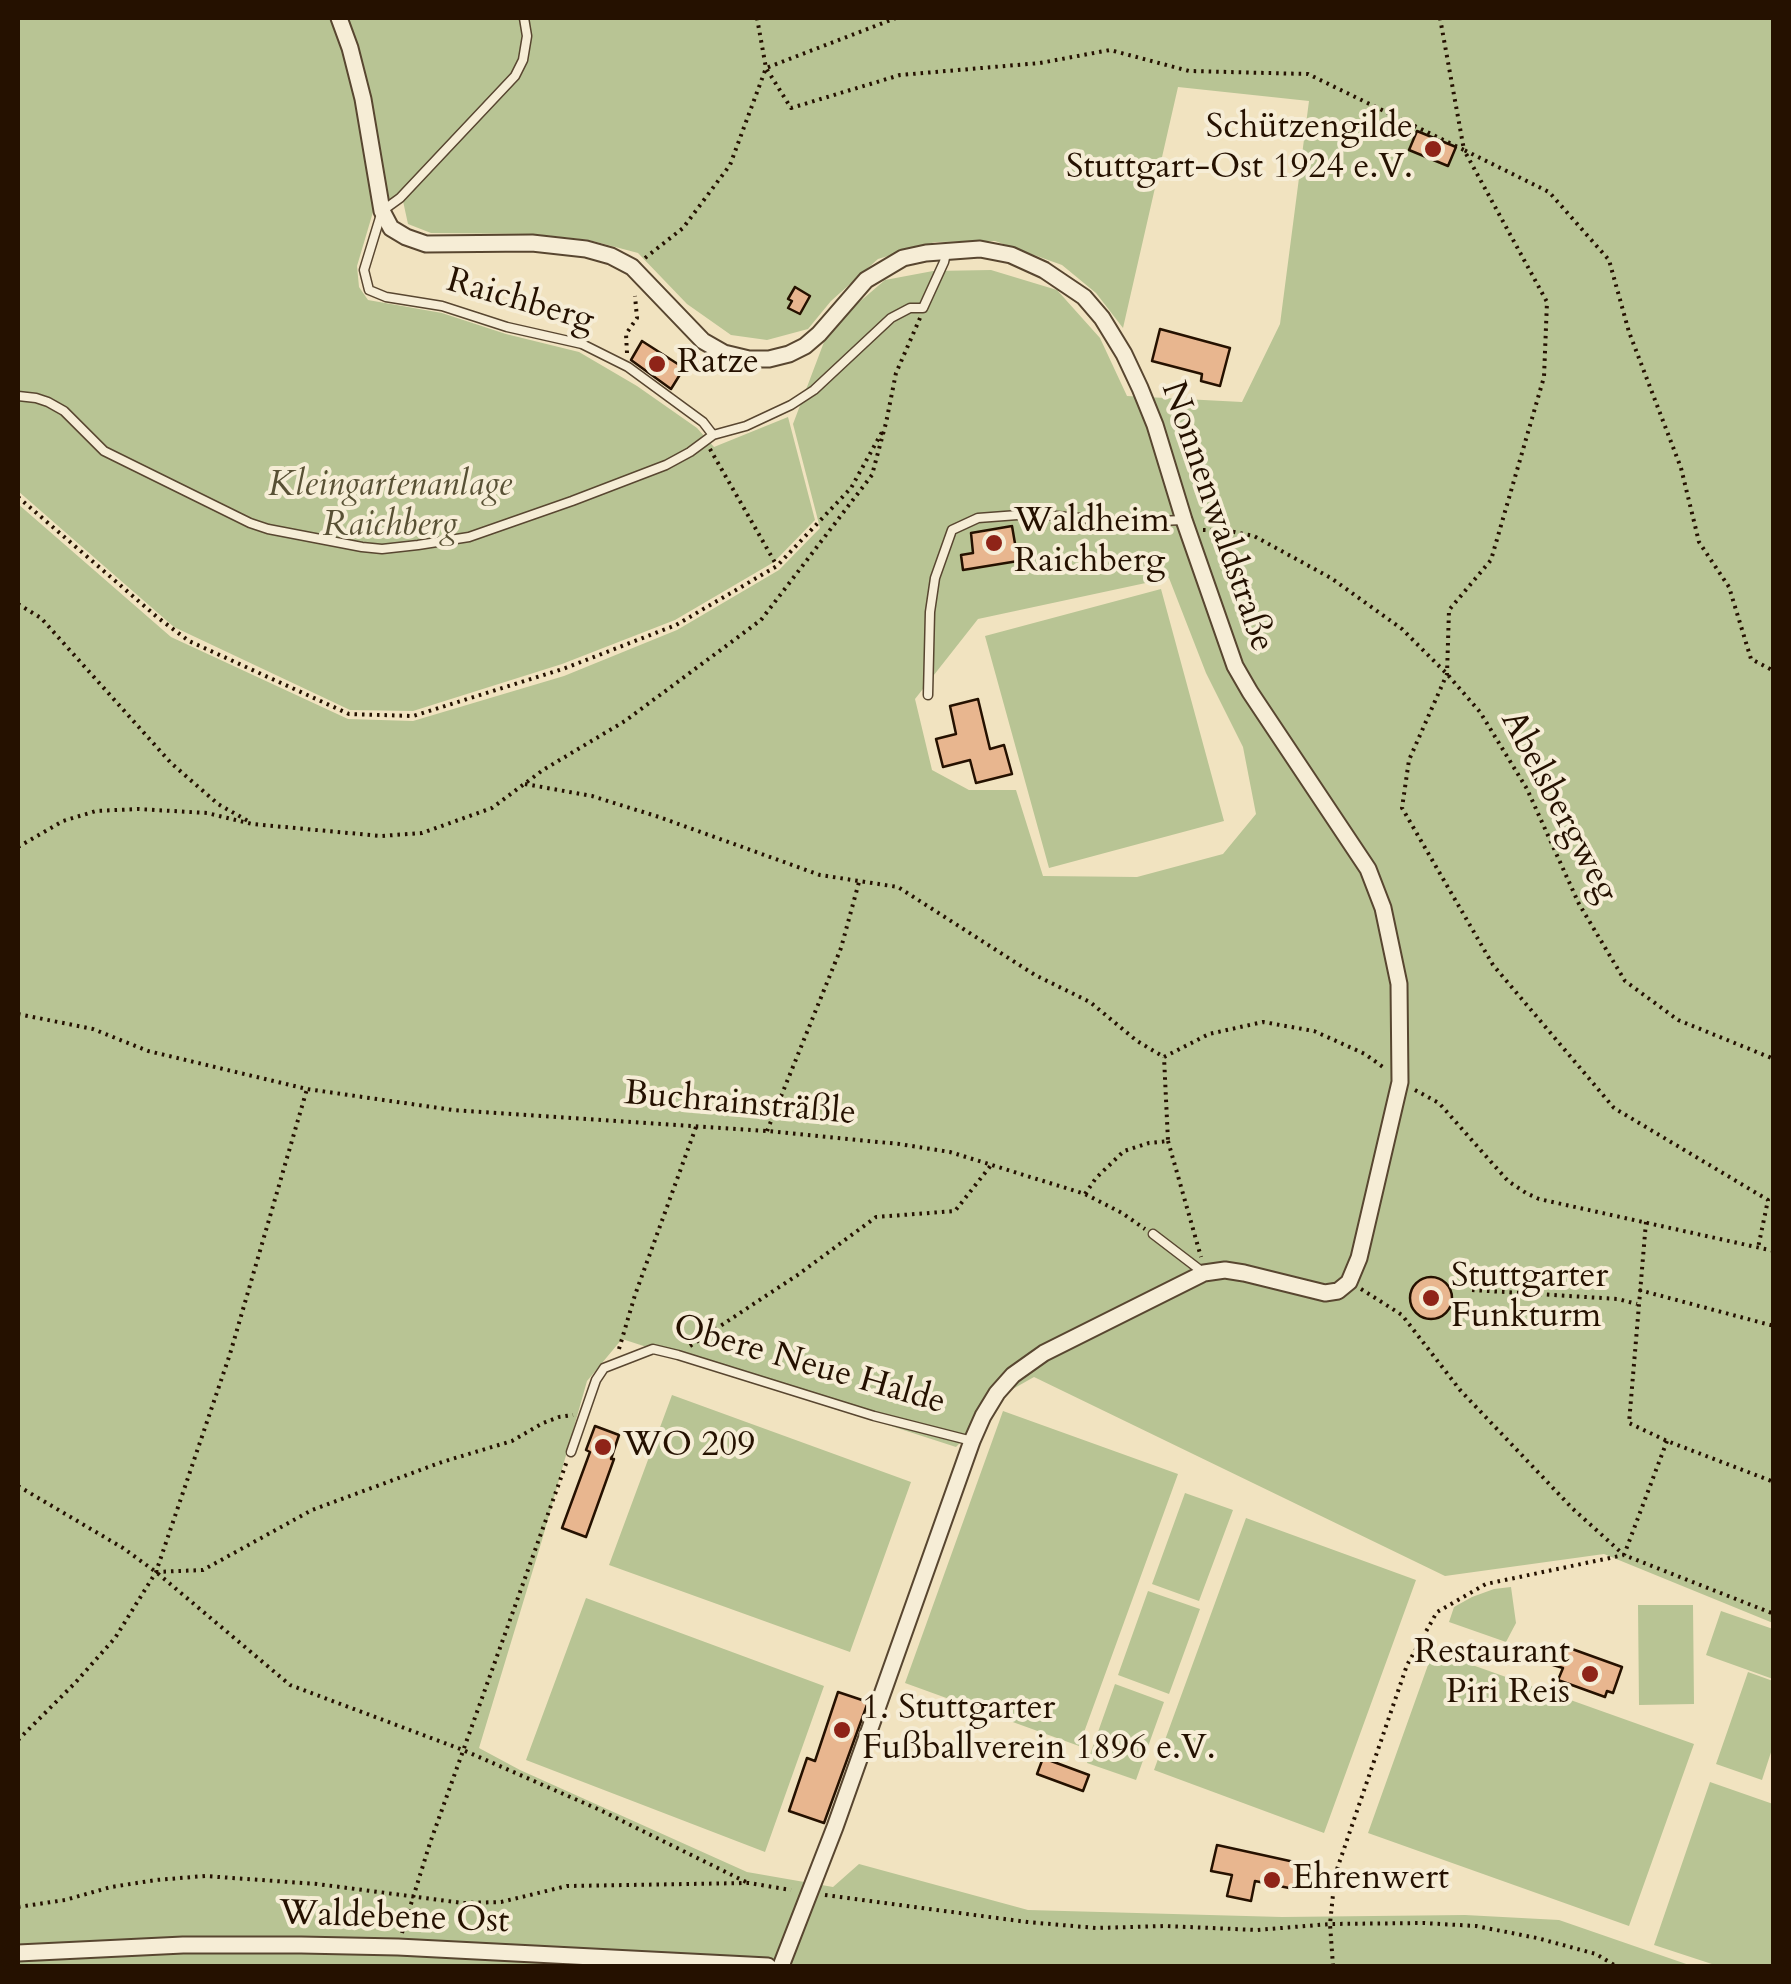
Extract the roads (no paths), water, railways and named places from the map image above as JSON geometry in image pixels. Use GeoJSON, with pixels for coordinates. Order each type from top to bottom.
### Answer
{"type":"FeatureCollection","features":[{"type":"Feature","properties":{"kind":"street"},"geometry":{"type":"LineString","coordinates":[[339,18],[363,99],[382,211]]}},
{"type":"Feature","properties":{"kind":"street","name":"Nonnenwaldstraße"},"geometry":{"type":"LineString","coordinates":[[382,211],[391,228],[426,244],[532,244],[586,249],[611,256],[632,267],[703,341],[749,359],[769,360],[804,346],[866,280],[883,268],[903,258],[947,250],[980,249],[1011,255],[1044,270],[1084,297],[1102,318],[1124,354],[1154,424],[1235,666],[1368,869],[1383,908],[1399,984],[1400,1082],[1359,1258],[1348,1282],[1338,1291],[1324,1293],[1225,1270],[1204,1273]]}},
{"type":"Feature","properties":{"kind":"street"},"geometry":{"type":"LineString","coordinates":[[781,1966],[835,1827],[972,1441],[997,1393],[1013,1375],[1044,1353],[1204,1273]]}},
{"type":"Feature","properties":{"kind":"street","name":"Waldebene Ost"},"geometry":{"type":"LineString","coordinates":[[18,1953],[182,1945],[398,1947],[768,1966]]}},
{"type":"Feature","properties":{"kind":"lane"},"geometry":{"type":"LineString","coordinates":[[382,211],[400,198],[515,76],[524,60],[524,18]]}},
{"type":"Feature","properties":{"kind":"lane","name":"Raichberg"},"geometry":{"type":"LineString","coordinates":[[382,211],[364,270],[369,290],[386,298],[442,306],[507,328],[582,344],[628,368],[703,422],[709,438]]}},
{"type":"Feature","properties":{"kind":"lane"},"geometry":{"type":"LineString","coordinates":[[18,396],[48,402],[64,411],[104,451],[268,529],[382,549],[469,537],[666,465],[709,438],[791,405],[814,390],[891,318],[910,308],[924,308],[947,250]]}},
{"type":"Feature","properties":{"kind":"lane"},"geometry":{"type":"LineString","coordinates":[[928,695],[930,612],[935,578],[952,530],[978,518],[1032,514],[1186,525]]}},
{"type":"Feature","properties":{"kind":"lane"},"geometry":{"type":"LineString","coordinates":[[1153,1234],[1204,1273]]}},
{"type":"Feature","properties":{"kind":"lane","name":"Obere Neue Halde"},"geometry":{"type":"LineString","coordinates":[[571,1452],[596,1380],[604,1368],[653,1349],[874,1416],[972,1441]]}},
{"type":"Feature","properties":{"kind":"place","name":"Schützengilde Stuttgart-Ost 1924 e.V."},"geometry":{"type":"Point","coordinates":[1433,149]}},
{"type":"Feature","properties":{"kind":"place","name":"Ratze"},"geometry":{"type":"Point","coordinates":[657,364]}},
{"type":"Feature","properties":{"kind":"place","name":"Waldheim Raichberg"},"geometry":{"type":"Point","coordinates":[994,543]}},
{"type":"Feature","properties":{"kind":"place","name":"Stuttgarter Funkturm"},"geometry":{"type":"Point","coordinates":[1431,1298]}},
{"type":"Feature","properties":{"kind":"place","name":"WO 209"},"geometry":{"type":"Point","coordinates":[603,1447]}},
{"type":"Feature","properties":{"kind":"place","name":"Restaurant Piri Reis"},"geometry":{"type":"Point","coordinates":[1590,1674]}},
{"type":"Feature","properties":{"kind":"place","name":"1. Stuttgarter Fußballverein 1896 e.V."},"geometry":{"type":"Point","coordinates":[842,1730]}},
{"type":"Feature","properties":{"kind":"place","name":"Ehrenwert"},"geometry":{"type":"Point","coordinates":[1272,1880]}},
{"type":"Feature","properties":{"kind":"park label","name":"Kleingartenanlage Raichberg"},"geometry":{"type":"Point","coordinates":[390,507]}}]}
